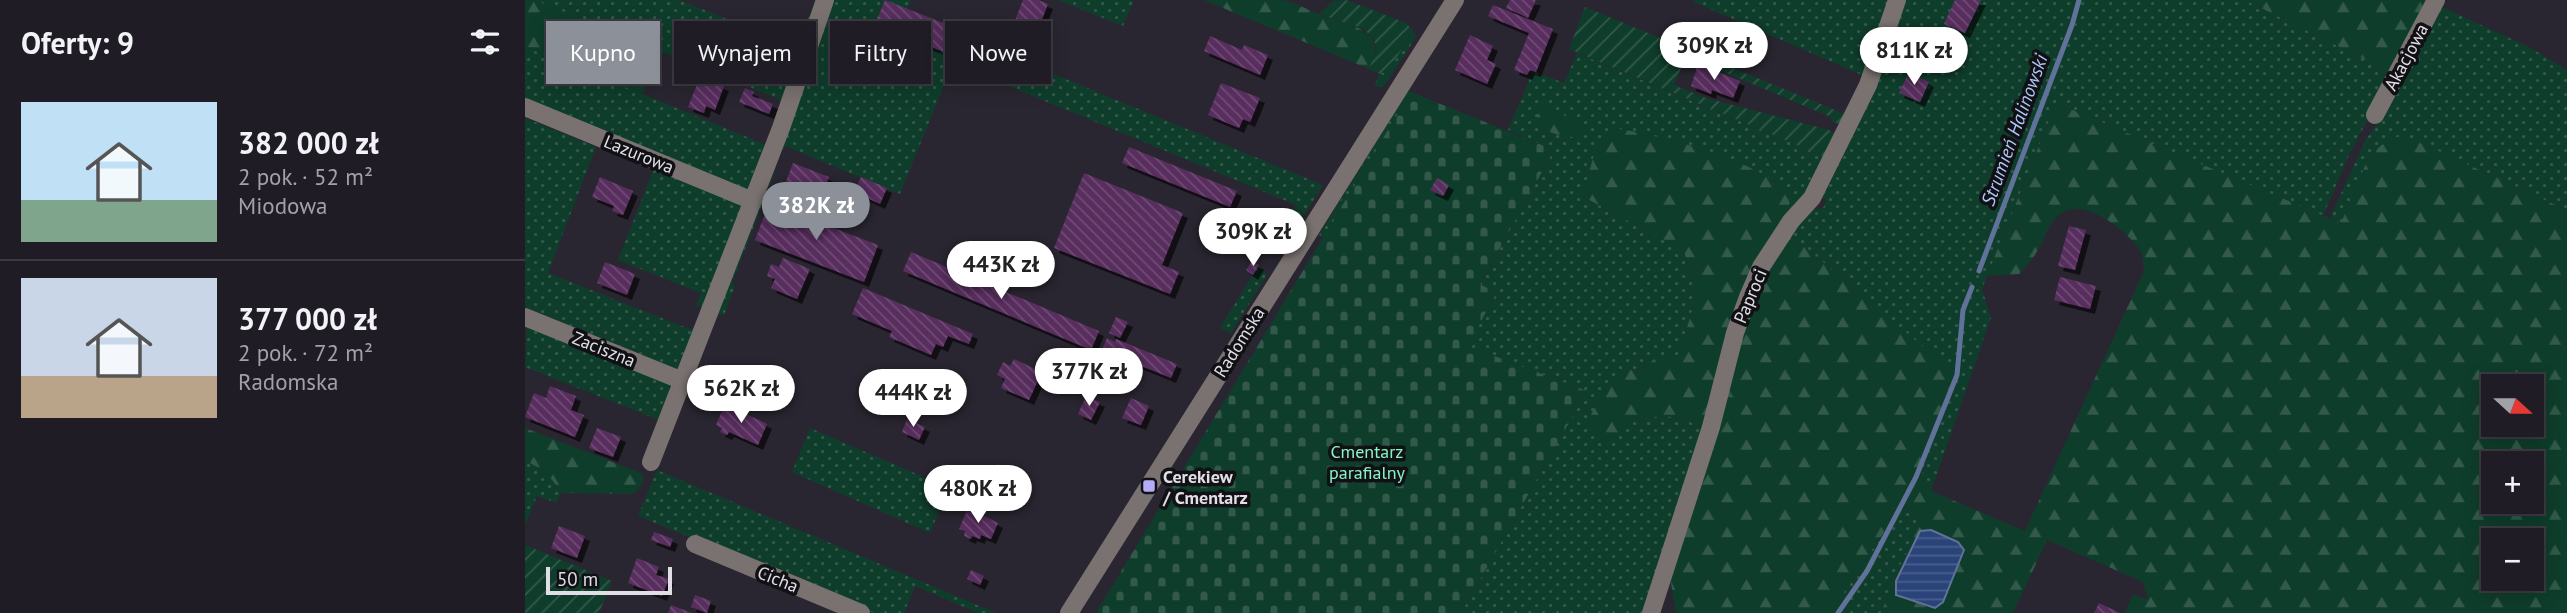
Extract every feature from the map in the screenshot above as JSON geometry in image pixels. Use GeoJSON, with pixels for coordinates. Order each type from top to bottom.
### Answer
{"type":"FeatureCollection","features":[{"type":"Feature","properties":{"kind":"street"},"geometry":{"type":"LineString","coordinates":[[651,462],[753,201],[825,0]]}},
{"type":"Feature","properties":{"kind":"street","name":"Radomska"},"geometry":{"type":"LineString","coordinates":[[1069,613],[1455,0]]}},
{"type":"Feature","properties":{"kind":"street","name":"Paproci"},"geometry":{"type":"LineString","coordinates":[[1651,613],[1711,427],[1735,333],[1748,297],[1761,267],[1791,221],[1812,198],[1868,85],[1897,0]]}},
{"type":"Feature","properties":{"kind":"street","name":"Akacjowa"},"geometry":{"type":"LineString","coordinates":[[2375,115],[2436,0]]}},
{"type":"Feature","properties":{"kind":"street","name":"Lazurowa"},"geometry":{"type":"LineString","coordinates":[[525,107],[753,201]]}},
{"type":"Feature","properties":{"kind":"street","name":"Zaciszna"},"geometry":{"type":"LineString","coordinates":[[525,317],[683,381]]}},
{"type":"Feature","properties":{"kind":"street","name":"Cicha"},"geometry":{"type":"LineString","coordinates":[[695,544],[861,613]]}},
{"type":"Feature","properties":{"kind":"green space"},"geometry":{"type":"Polygon","coordinates":[[[525,0],[534,0],[587,21],[546,21],[546,55],[525,46],[525,0]]]}},
{"type":"Feature","properties":{"kind":"green space"},"geometry":{"type":"Polygon","coordinates":[[[534,0],[679,0],[732,21],[674,21],[674,57],[660,51],[660,21],[586,21],[534,0]]]}},
{"type":"Feature","properties":{"kind":"green space"},"geometry":{"type":"Polygon","coordinates":[[[815,0],[822,0],[815,21],[807,21],[815,0]]]}},
{"type":"Feature","properties":{"kind":"green space"},"geometry":{"type":"Polygon","coordinates":[[[831,0],[885,0],[877,21],[830,21],[830,84],[931,84],[931,47],[945,53],[945,83],[900,194],[785,146],[783,151],[778,149],[801,84],[816,84],[816,42],[831,0]]]}},
{"type":"Feature","properties":{"kind":"green space"},"geometry":{"type":"Polygon","coordinates":[[[885,0],[911,0],[907,9],[885,0]]]}},
{"type":"Feature","properties":{"kind":"green space"},"geometry":{"type":"Polygon","coordinates":[[[1058,0],[1134,0],[1123,26],[1058,0]]]}},
{"type":"Feature","properties":{"kind":"green space"},"geometry":{"type":"Polygon","coordinates":[[[1204,0],[1290,2],[1363,31],[1371,37],[1375,45],[1374,56],[1369,69],[1204,0]]]}},
{"type":"Feature","properties":{"kind":"green space"},"geometry":{"type":"Polygon","coordinates":[[[1346,0],[1406,23],[1413,31],[1389,70],[1380,74],[1369,69],[1377,49],[1374,40],[1364,29],[1319,14],[1333,1],[1346,0]]]}},
{"type":"Feature","properties":{"kind":"green space"},"geometry":{"type":"Polygon","coordinates":[[[1694,0],[2245,0],[2392,73],[2347,159],[2323,216],[2056,103],[1982,289],[1991,318],[1931,491],[1921,477],[1952,372],[1791,235],[1811,210],[1823,208],[1827,200],[1817,196],[1864,76],[1694,0]]]}},
{"type":"Feature","properties":{"kind":"green space"},"geometry":{"type":"Polygon","coordinates":[[[2245,0],[2429,0],[2392,73],[2245,0]]]}},
{"type":"Feature","properties":{"kind":"green space"},"geometry":{"type":"Polygon","coordinates":[[[1585,7],[1847,115],[1843,123],[1833,123],[1831,117],[1686,56],[1674,85],[1706,98],[1829,130],[1837,137],[1828,158],[1569,49],[1585,7]]]}},
{"type":"Feature","properties":{"kind":"green space"},"geometry":{"type":"Polygon","coordinates":[[[2442,7],[2529,47],[2567,70],[2567,210],[2403,135],[2370,154],[2342,223],[2330,218],[2366,139],[2383,116],[2442,7]]]}},
{"type":"Feature","properties":{"kind":"green space"},"geometry":{"type":"Polygon","coordinates":[[[1413,31],[1416,37],[1386,83],[1381,87],[1374,86],[1380,74],[1389,70],[1413,31]]]}},
{"type":"Feature","properties":{"kind":"green space"},"geometry":{"type":"Polygon","coordinates":[[[525,46],[546,55],[546,84],[618,84],[769,146],[748,189],[741,191],[525,102],[525,46]]]}},
{"type":"Feature","properties":{"kind":"green space"},"geometry":{"type":"Polygon","coordinates":[[[1577,53],[1828,158],[1786,224],[1776,181],[1677,141],[1582,196],[1684,251],[1696,298],[1677,360],[1621,372],[1629,419],[1667,416],[1705,426],[1642,613],[1461,613],[1587,391],[1467,346],[1496,294],[1480,285],[1554,150],[1508,130],[1533,71],[1564,83],[1577,53]]]}},
{"type":"Feature","properties":{"kind":"green space"},"geometry":{"type":"Polygon","coordinates":[[[1051,73],[1323,185],[1282,250],[1270,248],[1296,205],[1004,84],[1051,84],[1051,73]]]}},
{"type":"Feature","properties":{"kind":"green space"},"geometry":{"type":"Polygon","coordinates":[[[618,84],[646,84],[642,94],[618,84]]]}},
{"type":"Feature","properties":{"kind":"green space"},"geometry":{"type":"Polygon","coordinates":[[[742,84],[792,84],[786,102],[742,84]]]}},
{"type":"Feature","properties":{"kind":"green space"},"geometry":{"type":"Polygon","coordinates":[[[1408,91],[1411,92],[1323,238],[1319,235],[1408,91]]]}},
{"type":"Feature","properties":{"kind":"green space","name":"Cmentarz parafialny"},"geometry":{"type":"Polygon","coordinates":[[[1411,92],[1554,150],[1480,284],[1496,293],[1468,346],[1587,391],[1461,613],[1096,613],[1411,92]]]}},
{"type":"Feature","properties":{"kind":"green space"},"geometry":{"type":"Polygon","coordinates":[[[2056,103],[2341,223],[2370,154],[2387,141],[2403,135],[2567,210],[2567,613],[2125,613],[2133,594],[2148,600],[2143,582],[2047,540],[2013,613],[1881,613],[1919,519],[1902,505],[1830,613],[1676,613],[1670,577],[1705,426],[1667,416],[1629,419],[1610,443],[1587,425],[1602,388],[1621,371],[1645,368],[1658,355],[1677,360],[1696,298],[1684,251],[1582,196],[1596,148],[1616,128],[1731,159],[1753,169],[1791,194],[1786,224],[1791,235],[1953,372],[1921,477],[1931,491],[2025,531],[2144,271],[2140,250],[2125,233],[2102,217],[2079,209],[2068,210],[2058,216],[2037,252],[2019,274],[1987,276],[2056,103]]]}},
{"type":"Feature","properties":{"kind":"green space"},"geometry":{"type":"Polygon","coordinates":[[[1542,106],[1561,113],[1584,130],[1578,137],[1566,137],[1539,126],[1534,123],[1542,106]]]}},
{"type":"Feature","properties":{"kind":"green space"},"geometry":{"type":"Polygon","coordinates":[[[525,118],[596,147],[548,273],[687,328],[697,329],[681,371],[525,307],[525,118]]]}},
{"type":"Feature","properties":{"kind":"green space"},"geometry":{"type":"Polygon","coordinates":[[[770,167],[776,168],[732,284],[735,286],[724,315],[718,314],[717,311],[770,167]]]}},
{"type":"Feature","properties":{"kind":"green space"},"geometry":{"type":"Polygon","coordinates":[[[654,168],[744,206],[706,308],[696,306],[701,293],[618,260],[654,168]]]}},
{"type":"Feature","properties":{"kind":"green space"},"geometry":{"type":"Polygon","coordinates":[[[1259,265],[1267,275],[1231,333],[1220,328],[1259,265]]]}},
{"type":"Feature","properties":{"kind":"green space"},"geometry":{"type":"Polygon","coordinates":[[[527,325],[674,385],[659,420],[525,367],[527,325]]]}},
{"type":"Feature","properties":{"kind":"green space"},"geometry":{"type":"Polygon","coordinates":[[[525,428],[643,474],[643,483],[631,494],[560,493],[546,473],[525,461],[525,428]]]}},
{"type":"Feature","properties":{"kind":"green space"},"geometry":{"type":"Polygon","coordinates":[[[810,428],[949,488],[930,533],[792,472],[810,428]]]}},
{"type":"Feature","properties":{"kind":"green space"},"geometry":{"type":"Polygon","coordinates":[[[525,461],[546,473],[560,493],[557,503],[537,496],[525,525],[525,461]]]}},
{"type":"Feature","properties":{"kind":"green space"},"geometry":{"type":"Polygon","coordinates":[[[657,470],[996,613],[978,613],[915,586],[904,613],[874,613],[638,516],[657,470]]]}},
{"type":"Feature","properties":{"kind":"green space"},"geometry":{"type":"Polygon","coordinates":[[[1902,505],[1919,519],[1881,613],[1830,613],[1902,505]]]}},
{"type":"Feature","properties":{"kind":"green space"},"geometry":{"type":"Polygon","coordinates":[[[525,545],[612,581],[599,613],[525,613],[525,545]]]}},
{"type":"Feature","properties":{"kind":"water"},"geometry":{"type":"Polygon","coordinates":[[[1931,530],[1958,542],[1964,550],[1943,602],[1935,608],[1896,595],[1896,581],[1920,531],[1931,530]]]}},
{"type":"Feature","properties":{"kind":"building"},"geometry":{"type":"Polygon","coordinates":[[[885,0],[945,24],[945,53],[931,47],[931,21],[876,21],[885,0]]]}},
{"type":"Feature","properties":{"kind":"building"},"geometry":{"type":"Polygon","coordinates":[[[1023,0],[1038,0],[1048,4],[1041,21],[1015,21],[1023,0]]]}},
{"type":"Feature","properties":{"kind":"building"},"geometry":{"type":"Polygon","coordinates":[[[1510,0],[1536,0],[1528,18],[1506,8],[1510,0]]]}},
{"type":"Feature","properties":{"kind":"building"},"geometry":{"type":"Polygon","coordinates":[[[1955,0],[1981,0],[1965,33],[1944,24],[1955,0]]]}},
{"type":"Feature","properties":{"kind":"building"},"geometry":{"type":"Polygon","coordinates":[[[1493,5],[1553,29],[1536,72],[1530,70],[1527,75],[1514,70],[1529,33],[1488,16],[1493,5]]]}},
{"type":"Feature","properties":{"kind":"building"},"geometry":{"type":"Polygon","coordinates":[[[1470,35],[1493,46],[1487,60],[1496,64],[1487,84],[1455,70],[1470,35]]]}},
{"type":"Feature","properties":{"kind":"building"},"geometry":{"type":"Polygon","coordinates":[[[1210,36],[1242,50],[1244,45],[1268,55],[1260,75],[1204,51],[1210,36]]]}},
{"type":"Feature","properties":{"kind":"building"},"geometry":{"type":"Polygon","coordinates":[[[1698,64],[1740,81],[1733,98],[1712,90],[1711,94],[1691,86],[1698,64]]]}},
{"type":"Feature","properties":{"kind":"building"},"geometry":{"type":"Polygon","coordinates":[[[1909,72],[1929,82],[1920,102],[1899,93],[1909,72]]]}},
{"type":"Feature","properties":{"kind":"building"},"geometry":{"type":"Polygon","coordinates":[[[1221,83],[1260,98],[1250,122],[1243,119],[1239,128],[1208,115],[1221,83]]]}},
{"type":"Feature","properties":{"kind":"building"},"geometry":{"type":"Polygon","coordinates":[[[697,84],[724,86],[715,110],[706,106],[704,113],[688,107],[697,84]]]}},
{"type":"Feature","properties":{"kind":"building"},"geometry":{"type":"Polygon","coordinates":[[[745,88],[754,92],[752,96],[773,104],[769,114],[739,102],[745,88]]]}},
{"type":"Feature","properties":{"kind":"building"},"geometry":{"type":"Polygon","coordinates":[[[1129,147],[1237,191],[1230,207],[1122,163],[1129,147]]]}},
{"type":"Feature","properties":{"kind":"building"},"geometry":{"type":"Polygon","coordinates":[[[793,163],[829,177],[814,214],[779,200],[793,163]]]}},
{"type":"Feature","properties":{"kind":"building"},"geometry":{"type":"Polygon","coordinates":[[[1084,173],[1183,213],[1162,265],[1179,272],[1170,294],[1054,248],[1084,173]]]}},
{"type":"Feature","properties":{"kind":"building"},"geometry":{"type":"Polygon","coordinates":[[[600,177],[633,191],[623,215],[612,211],[614,206],[592,197],[600,177]]]}},
{"type":"Feature","properties":{"kind":"building"},"geometry":{"type":"Polygon","coordinates":[[[861,177],[887,188],[880,204],[854,192],[861,177]]]}},
{"type":"Feature","properties":{"kind":"building"},"geometry":{"type":"Polygon","coordinates":[[[1437,178],[1449,185],[1443,196],[1430,190],[1437,178]]]}},
{"type":"Feature","properties":{"kind":"building"},"geometry":{"type":"Polygon","coordinates":[[[769,203],[878,245],[864,282],[755,240],[769,203]]]}},
{"type":"Feature","properties":{"kind":"building"},"geometry":{"type":"Polygon","coordinates":[[[2069,226],[2086,230],[2075,270],[2058,266],[2069,226]]]}},
{"type":"Feature","properties":{"kind":"building"},"geometry":{"type":"Polygon","coordinates":[[[911,252],[1099,331],[1091,350],[903,271],[911,252]]]}},
{"type":"Feature","properties":{"kind":"building"},"geometry":{"type":"Polygon","coordinates":[[[783,258],[810,269],[797,299],[771,288],[775,279],[767,276],[771,264],[779,267],[783,258]]]}},
{"type":"Feature","properties":{"kind":"building"},"geometry":{"type":"Polygon","coordinates":[[[1252,261],[1259,265],[1253,275],[1246,270],[1252,261]]]}},
{"type":"Feature","properties":{"kind":"building"},"geometry":{"type":"Polygon","coordinates":[[[605,262],[635,274],[627,295],[597,283],[605,262]]]}},
{"type":"Feature","properties":{"kind":"building"},"geometry":{"type":"Polygon","coordinates":[[[2060,277],[2096,286],[2090,309],[2054,300],[2060,277]]]}},
{"type":"Feature","properties":{"kind":"building"},"geometry":{"type":"Polygon","coordinates":[[[863,288],[973,334],[969,344],[948,336],[943,347],[936,344],[931,355],[889,337],[892,331],[852,314],[863,288]]]}},
{"type":"Feature","properties":{"kind":"building"},"geometry":{"type":"Polygon","coordinates":[[[1116,317],[1128,322],[1120,338],[1109,333],[1116,317]]]}},
{"type":"Feature","properties":{"kind":"building"},"geometry":{"type":"Polygon","coordinates":[[[1107,338],[1115,342],[1116,339],[1177,364],[1171,378],[1102,350],[1107,338]]]}},
{"type":"Feature","properties":{"kind":"building"},"geometry":{"type":"Polygon","coordinates":[[[1014,359],[1042,372],[1029,400],[1001,388],[1005,379],[997,375],[1003,362],[1010,366],[1014,359]]]}},
{"type":"Feature","properties":{"kind":"building"},"geometry":{"type":"Polygon","coordinates":[[[550,386],[576,396],[571,410],[584,415],[575,437],[525,417],[534,393],[546,398],[550,386]]]}},
{"type":"Feature","properties":{"kind":"building"},"geometry":{"type":"Polygon","coordinates":[[[1086,396],[1100,402],[1091,420],[1078,414],[1086,396]]]}},
{"type":"Feature","properties":{"kind":"building"},"geometry":{"type":"Polygon","coordinates":[[[1131,398],[1149,406],[1141,425],[1122,418],[1131,398]]]}},
{"type":"Feature","properties":{"kind":"building"},"geometry":{"type":"Polygon","coordinates":[[[725,404],[767,424],[758,445],[729,432],[727,435],[720,432],[722,428],[716,425],[725,404]]]}},
{"type":"Feature","properties":{"kind":"building"},"geometry":{"type":"Polygon","coordinates":[[[907,419],[925,427],[919,440],[902,432],[907,419]]]}},
{"type":"Feature","properties":{"kind":"building"},"geometry":{"type":"Polygon","coordinates":[[[597,428],[621,437],[613,457],[589,448],[597,428]]]}},
{"type":"Feature","properties":{"kind":"building"},"geometry":{"type":"Polygon","coordinates":[[[997,464],[1025,476],[1013,502],[986,490],[997,464]]]}},
{"type":"Feature","properties":{"kind":"building"},"geometry":{"type":"Polygon","coordinates":[[[968,508],[998,523],[991,539],[981,535],[980,539],[964,536],[965,531],[959,529],[968,508]]]}},
{"type":"Feature","properties":{"kind":"building"},"geometry":{"type":"Polygon","coordinates":[[[559,526],[585,536],[577,558],[551,548],[559,526]]]}},
{"type":"Feature","properties":{"kind":"building"},"geometry":{"type":"Polygon","coordinates":[[[654,532],[673,539],[670,547],[651,540],[654,532]]]}},
{"type":"Feature","properties":{"kind":"building"},"geometry":{"type":"Polygon","coordinates":[[[637,558],[659,567],[656,575],[669,579],[662,596],[628,583],[637,558]]]}},
{"type":"Feature","properties":{"kind":"building"},"geometry":{"type":"Polygon","coordinates":[[[971,570],[984,576],[980,585],[967,579],[971,570]]]}},
{"type":"Feature","properties":{"kind":"building"},"geometry":{"type":"Polygon","coordinates":[[[695,595],[711,601],[707,613],[691,607],[695,595]]]}},
{"type":"Feature","properties":{"kind":"building"},"geometry":{"type":"Polygon","coordinates":[[[2099,603],[2120,613],[2094,613],[2099,603]]]}},
{"type":"Feature","properties":{"kind":"building"},"geometry":{"type":"Polygon","coordinates":[[[671,605],[692,613],[668,613],[671,605]]]}},
{"type":"Feature","properties":{"kind":"waterway","name":"Strumień Halinowski"},"geometry":{"type":"LineString","coordinates":[[1979,271],[2079,0]]}},
{"type":"Feature","properties":{"kind":"waterway","name":"Strumień Halinowski"},"geometry":{"type":"LineString","coordinates":[[1838,613],[1867,571],[1916,477],[1957,375],[1963,310],[1972,287]]}},
{"type":"Feature","properties":{"kind":"place","name":"Cerekiew / Cmentarz"},"geometry":{"type":"Point","coordinates":[1149,486]}}]}
